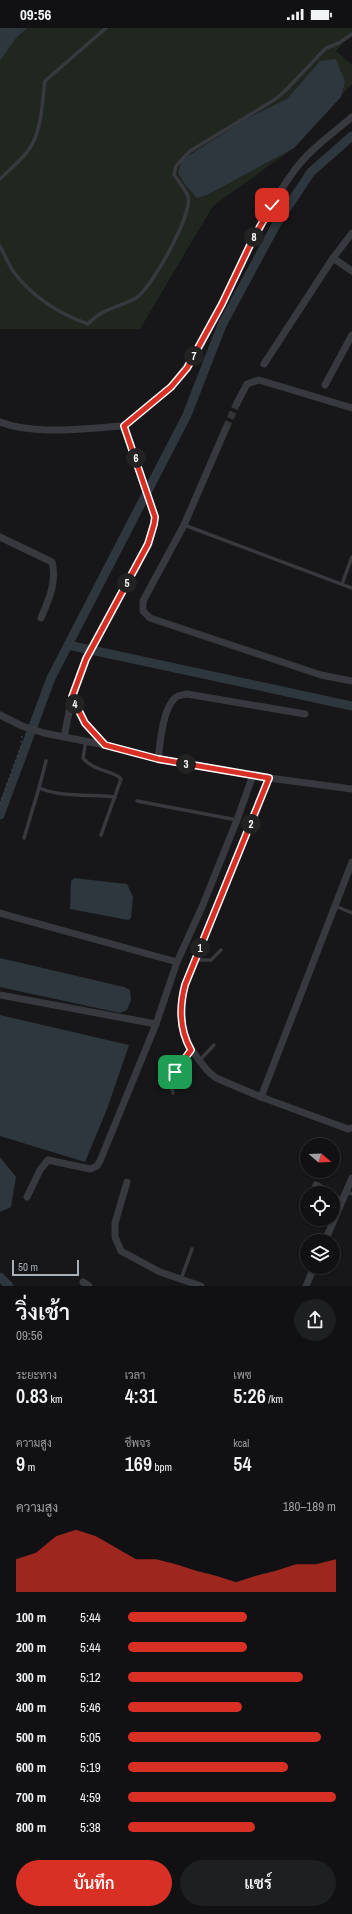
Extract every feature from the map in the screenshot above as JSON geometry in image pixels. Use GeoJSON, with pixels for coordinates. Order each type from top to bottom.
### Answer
{"type":"FeatureCollection","features":[{"type":"Feature","properties":{"kind":"street"},"geometry":{"type":"LineString","coordinates":[[0,422],[19,427],[54,429],[124,426],[171,387],[187,368],[222,304],[252,241],[294,170],[317,146],[352,117]]}},
{"type":"Feature","properties":{"kind":"street"},"geometry":{"type":"LineString","coordinates":[[264,364],[333,258],[352,233]]}},
{"type":"Feature","properties":{"kind":"street"},"geometry":{"type":"LineString","coordinates":[[333,258],[352,271]]}},
{"type":"Feature","properties":{"kind":"street"},"geometry":{"type":"LineString","coordinates":[[325,385],[352,335]]}},
{"type":"Feature","properties":{"kind":"street"},"geometry":{"type":"LineString","coordinates":[[237,403],[247,384],[259,380],[352,408]]}},
{"type":"Feature","properties":{"kind":"street"},"geometry":{"type":"LineString","coordinates":[[64,737],[72,697],[86,659],[148,544],[154,524],[155,517],[141,472],[124,426]]}},
{"type":"Feature","properties":{"kind":"street"},"geometry":{"type":"LineString","coordinates":[[226,428],[184,525],[143,601],[143,611],[150,618],[321,675],[352,681]]}},
{"type":"Feature","properties":{"kind":"street"},"geometry":{"type":"LineString","coordinates":[[0,537],[52,562],[55,575],[54,584],[42,618]]}},
{"type":"Feature","properties":{"kind":"street"},"geometry":{"type":"LineString","coordinates":[[158,759],[164,722],[170,703],[178,696],[187,694],[305,714]]}},
{"type":"Feature","properties":{"kind":"street"},"geometry":{"type":"LineString","coordinates":[[72,697],[85,723],[105,745]]}},
{"type":"Feature","properties":{"kind":"street"},"geometry":{"type":"LineString","coordinates":[[0,715],[22,726],[44,733],[105,745],[158,759],[269,778],[352,789]]}},
{"type":"Feature","properties":{"kind":"street"},"geometry":{"type":"LineString","coordinates":[[27,1197],[40,1170],[48,1160],[90,1169],[97,1166],[156,1024],[178,962],[237,820],[252,775]]}},
{"type":"Feature","properties":{"kind":"street"},"geometry":{"type":"LineString","coordinates":[[269,778],[185,985],[181,1001],[182,1030],[191,1050],[210,1074],[216,1078],[261,1097],[348,1129],[352,1128]]}},
{"type":"Feature","properties":{"kind":"street"},"geometry":{"type":"LineString","coordinates":[[261,1097],[352,862]]}},
{"type":"Feature","properties":{"kind":"street"},"geometry":{"type":"LineString","coordinates":[[0,913],[178,962]]}},
{"type":"Feature","properties":{"kind":"street"},"geometry":{"type":"LineString","coordinates":[[0,995],[156,1024]]}},
{"type":"Feature","properties":{"kind":"street"},"geometry":{"type":"LineString","coordinates":[[328,1234],[341,1202],[349,1192],[352,1178]]}},
{"type":"Feature","properties":{"kind":"street"},"geometry":{"type":"LineString","coordinates":[[127,1182],[115,1224],[115,1237],[121,1251],[160,1272],[193,1285],[201,1286]]}},
{"type":"Feature","properties":{"kind":"street"},"geometry":{"type":"LineString","coordinates":[[306,1286],[311,1274]]}},
{"type":"Feature","properties":{"kind":"lane"},"geometry":{"type":"LineString","coordinates":[[0,179],[31,147],[38,126],[45,81],[106,28]]}},
{"type":"Feature","properties":{"kind":"lane"},"geometry":{"type":"LineString","coordinates":[[0,246],[12,269],[30,291],[71,318],[88,324],[96,315],[136,298],[144,292],[160,267],[187,216],[188,197],[174,174],[176,166],[190,151],[274,100],[284,92],[326,48],[339,43],[352,34]]}},
{"type":"Feature","properties":{"kind":"lane"},"geometry":{"type":"LineString","coordinates":[[184,525],[352,588]]}},
{"type":"Feature","properties":{"kind":"lane"},"geometry":{"type":"LineString","coordinates":[[342,584],[352,557]]}},
{"type":"Feature","properties":{"kind":"lane"},"geometry":{"type":"LineString","coordinates":[[86,742],[83,758],[96,769],[120,776],[121,782],[101,835]]}},
{"type":"Feature","properties":{"kind":"lane"},"geometry":{"type":"LineString","coordinates":[[24,838],[46,761]]}},
{"type":"Feature","properties":{"kind":"lane"},"geometry":{"type":"LineString","coordinates":[[39,788],[82,797],[100,795],[115,797]]}},
{"type":"Feature","properties":{"kind":"lane"},"geometry":{"type":"LineString","coordinates":[[137,801],[237,820]]}},
{"type":"Feature","properties":{"kind":"lane"},"geometry":{"type":"LineString","coordinates":[[335,906],[352,913]]}},
{"type":"Feature","properties":{"kind":"lane"},"geometry":{"type":"LineString","coordinates":[[195,960],[211,960],[221,950]]}},
{"type":"Feature","properties":{"kind":"lane"},"geometry":{"type":"LineString","coordinates":[[199,1060],[214,1045]]}},
{"type":"Feature","properties":{"kind":"lane"},"geometry":{"type":"LineString","coordinates":[[173,1093],[171,1082],[173,1077],[179,1065],[191,1050]]}},
{"type":"Feature","properties":{"kind":"lane"},"geometry":{"type":"LineString","coordinates":[[181,1279],[192,1249]]}},
{"type":"Feature","properties":{"kind":"path"},"geometry":{"type":"LineString","coordinates":[[0,804],[20,746],[22,726]]}},
{"type":"Feature","properties":{"kind":"shaded area"},"geometry":{"type":"Polygon","coordinates":[[[0,28],[352,28],[352,32],[336,51],[352,65],[352,84],[294,148],[213,206],[140,329],[0,329],[0,28]]]}},
{"type":"Feature","properties":{"kind":"shaded area"},"geometry":{"type":"Polygon","coordinates":[[[0,28],[27,28],[16,38],[0,61],[0,28]]]}},
{"type":"Feature","properties":{"kind":"shaded area"},"geometry":{"type":"Polygon","coordinates":[[[336,59],[345,82],[341,97],[294,148],[207,195],[197,198],[186,186],[178,173],[182,160],[244,120],[287,99],[320,61],[336,59]]]}},
{"type":"Feature","properties":{"kind":"shaded area"},"geometry":{"type":"Polygon","coordinates":[[[74,878],[127,884],[133,897],[131,918],[128,920],[70,909],[71,881],[74,878]]]}},
{"type":"Feature","properties":{"kind":"shaded area"},"geometry":{"type":"Polygon","coordinates":[[[0,958],[124,987],[130,990],[131,1000],[127,1010],[120,1013],[0,987],[0,958]]]}},
{"type":"Feature","properties":{"kind":"shaded area"},"geometry":{"type":"Polygon","coordinates":[[[0,1015],[129,1045],[107,1109],[85,1162],[0,1136],[0,1015]]]}},
{"type":"Feature","properties":{"kind":"shaded area"},"geometry":{"type":"Polygon","coordinates":[[[0,1157],[16,1177],[11,1207],[0,1212],[0,1157]]]}},
{"type":"Feature","properties":{"kind":"waterway"},"geometry":{"type":"LineString","coordinates":[[0,815],[51,678],[187,415],[222,325],[277,223],[311,172],[352,136]]}},
{"type":"Feature","properties":{"kind":"waterway"},"geometry":{"type":"LineString","coordinates":[[68,645],[352,706]]}},
{"type":"Feature","properties":{"kind":"waterway"},"geometry":{"type":"LineString","coordinates":[[0,1277],[9,1286]]}},
{"type":"Feature","properties":{"kind":"tunnel"},"geometry":{"type":"LineString","coordinates":[[226,428],[237,403]]}},
{"type":"Feature","properties":{"kind":"route"},"geometry":{"type":"LineString","coordinates":[[175,1072],[191,1050],[185,1040],[182,1030],[181,1001],[185,985],[269,778],[158,759],[105,745],[85,723],[72,697],[86,659],[148,544],[154,524],[155,517],[141,472],[124,426],[155,402],[171,387],[187,368],[222,304],[252,241],[272,205]]}}]}
